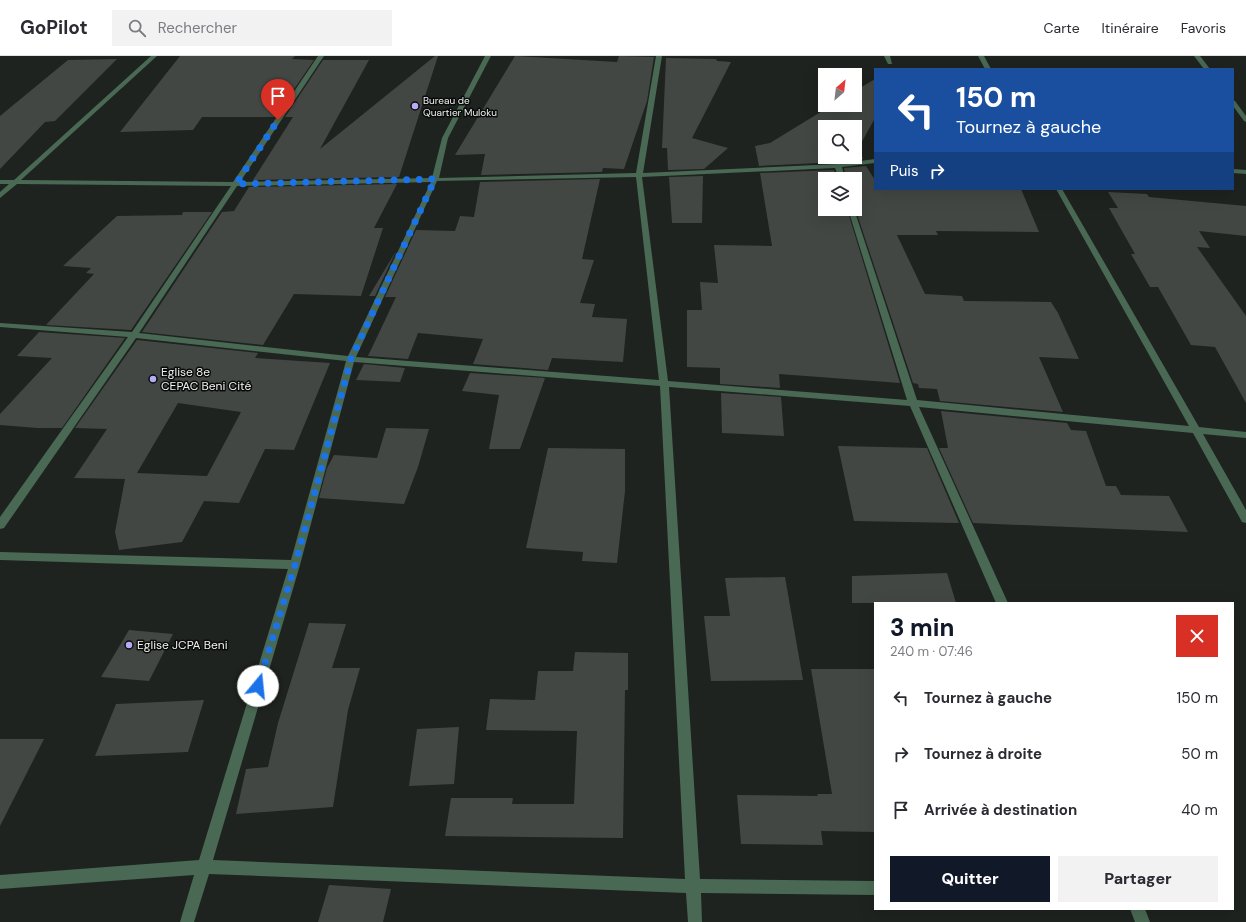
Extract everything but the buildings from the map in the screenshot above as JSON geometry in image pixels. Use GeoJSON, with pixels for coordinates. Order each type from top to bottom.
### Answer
{"type":"FeatureCollection","features":[{"type":"Feature","properties":{"kind":"street"},"geometry":{"type":"LineString","coordinates":[[0,196],[154,56]]}},
{"type":"Feature","properties":{"kind":"street"},"geometry":{"type":"LineString","coordinates":[[0,525],[134,335],[321,56]]}},
{"type":"Feature","properties":{"kind":"street"},"geometry":{"type":"LineString","coordinates":[[187,922],[295,565],[351,359],[435,179],[445,138],[488,56]]}},
{"type":"Feature","properties":{"kind":"street"},"geometry":{"type":"LineString","coordinates":[[659,56],[639,175],[664,385],[695,922]]}},
{"type":"Feature","properties":{"kind":"street"},"geometry":{"type":"LineString","coordinates":[[887,56],[890,63]]}},
{"type":"Feature","properties":{"kind":"street"},"geometry":{"type":"LineString","coordinates":[[981,56],[987,68]]}},
{"type":"Feature","properties":{"kind":"street"},"geometry":{"type":"LineString","coordinates":[[1197,56],[1206,68]]}},
{"type":"Feature","properties":{"kind":"street"},"geometry":{"type":"LineString","coordinates":[[1234,103],[1246,120]]}},
{"type":"Feature","properties":{"kind":"street"},"geometry":{"type":"LineString","coordinates":[[0,182],[236,184],[639,175],[838,166],[874,161]]}},
{"type":"Feature","properties":{"kind":"street"},"geometry":{"type":"LineString","coordinates":[[838,166],[840,172]]}},
{"type":"Feature","properties":{"kind":"street"},"geometry":{"type":"LineString","coordinates":[[1234,171],[1246,172]]}},
{"type":"Feature","properties":{"kind":"street"},"geometry":{"type":"LineString","coordinates":[[1060,190],[1246,519]]}},
{"type":"Feature","properties":{"kind":"street"},"geometry":{"type":"LineString","coordinates":[[854,216],[913,403],[1002,602]]}},
{"type":"Feature","properties":{"kind":"street"},"geometry":{"type":"LineString","coordinates":[[0,325],[134,335],[351,359],[664,385],[913,403],[1246,435]]}},
{"type":"Feature","properties":{"kind":"street"},"geometry":{"type":"LineString","coordinates":[[0,556],[295,565]]}},
{"type":"Feature","properties":{"kind":"street"},"geometry":{"type":"LineString","coordinates":[[0,882],[204,867],[692,886],[874,888]]}},
{"type":"Feature","properties":{"kind":"street"},"geometry":{"type":"LineString","coordinates":[[1138,910],[1143,922]]}},
{"type":"Feature","properties":{"kind":"place","name":"Bureau de Quartier Muloku"},"geometry":{"type":"Point","coordinates":[415,106]}},
{"type":"Feature","properties":{"kind":"place","name":"Eglise 8e CEPAC Beni Cité"},"geometry":{"type":"Point","coordinates":[153,379]}},
{"type":"Feature","properties":{"kind":"place","name":"Eglise JCPA Beni"},"geometry":{"type":"Point","coordinates":[129,645]}},
{"type":"Feature","properties":{"kind":"route"},"geometry":{"type":"LineString","coordinates":[[258,686],[295,565],[351,359],[435,179],[236,184],[278,120]]}}]}
